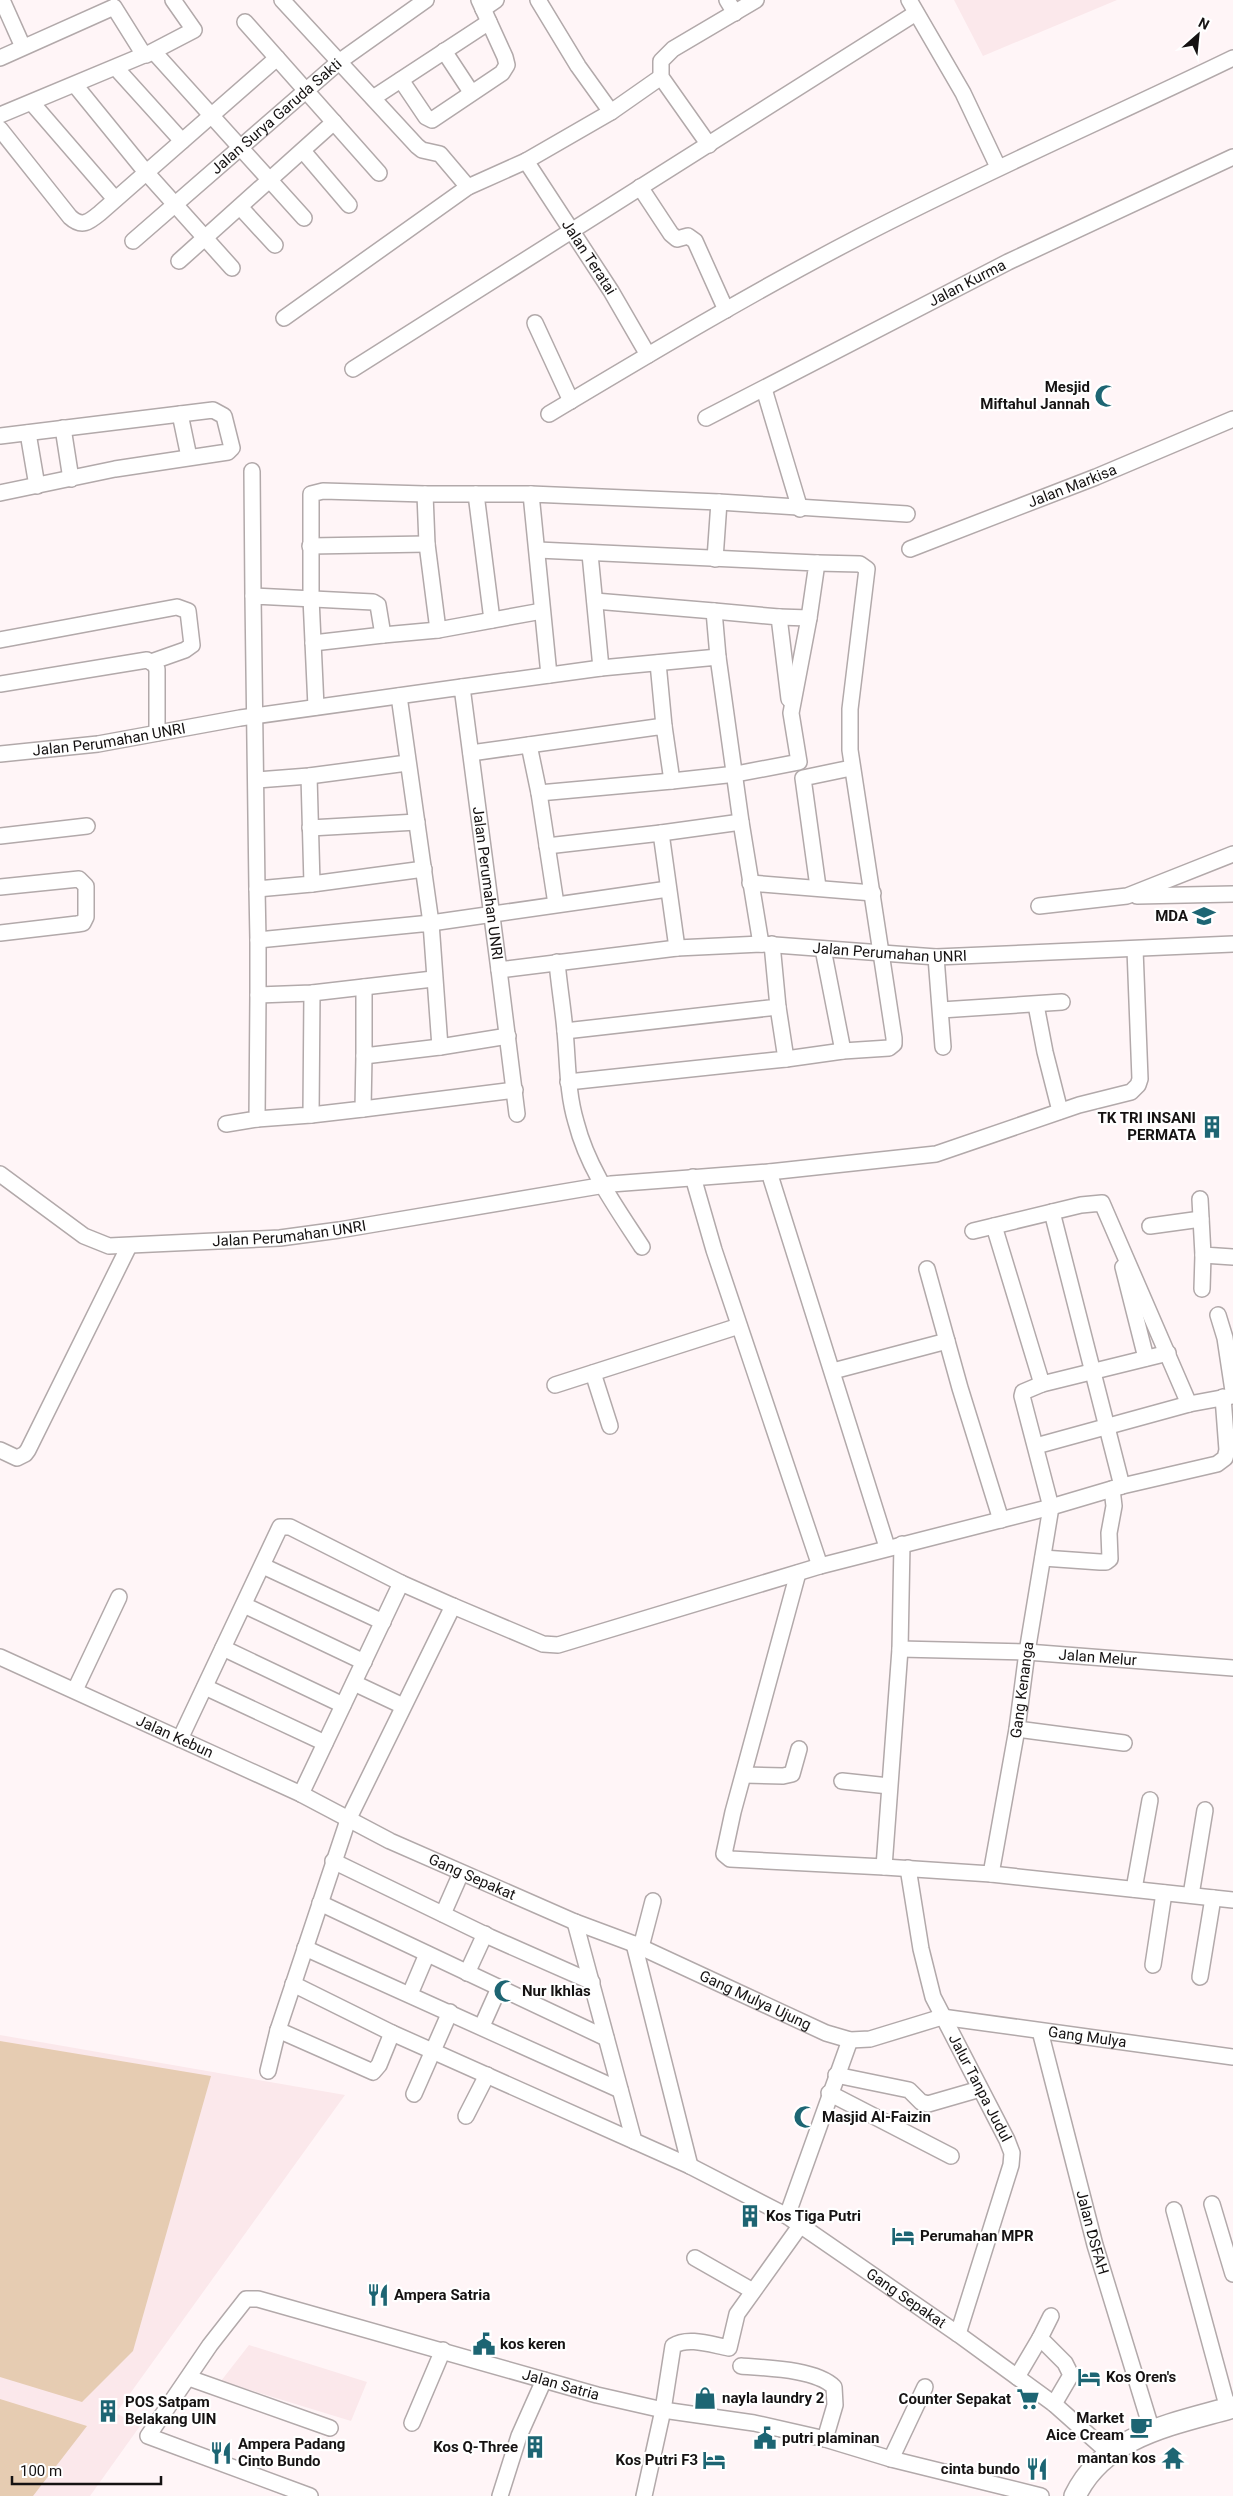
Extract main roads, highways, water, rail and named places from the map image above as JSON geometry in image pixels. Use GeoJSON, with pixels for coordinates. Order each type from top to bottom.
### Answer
{"type":"FeatureCollection","features":[{"type":"Feature","properties":{"kind":"highway"},"geometry":{"type":"LineString","coordinates":[[1075,2496],[1088,2474],[1109,2453],[1123,2443],[1152,2431],[1230,2408]]}},
{"type":"Feature","properties":{"kind":"place","name":"Mesjid Miftahul Jannah"},"geometry":{"type":"Point","coordinates":[1106,396]}},
{"type":"Feature","properties":{"kind":"place","name":"MDA"},"geometry":{"type":"Point","coordinates":[1204,916]}},
{"type":"Feature","properties":{"kind":"place","name":"TK TRI INSANI PERMATA"},"geometry":{"type":"Point","coordinates":[1212,1127]}},
{"type":"Feature","properties":{"kind":"place","name":"Nur Ikhlas"},"geometry":{"type":"Point","coordinates":[505,1991]}},
{"type":"Feature","properties":{"kind":"place","name":"Masjid Al-Faizin"},"geometry":{"type":"Point","coordinates":[805,2117]}},
{"type":"Feature","properties":{"kind":"place","name":"Kos Tiga Putri"},"geometry":{"type":"Point","coordinates":[750,2216]}},
{"type":"Feature","properties":{"kind":"place","name":"Perumahan MPR"},"geometry":{"type":"Point","coordinates":[903,2236]}},
{"type":"Feature","properties":{"kind":"place","name":"Ampera Satria"},"geometry":{"type":"Point","coordinates":[378,2295]}},
{"type":"Feature","properties":{"kind":"place","name":"kos keren"},"geometry":{"type":"Point","coordinates":[484,2344]}},
{"type":"Feature","properties":{"kind":"place","name":"Kos Oren's"},"geometry":{"type":"Point","coordinates":[1089,2377]}},
{"type":"Feature","properties":{"kind":"place","name":"nayla laundry 2"},"geometry":{"type":"Point","coordinates":[705,2398]}},
{"type":"Feature","properties":{"kind":"place","name":"Counter Sepakat"},"geometry":{"type":"Point","coordinates":[1028,2399]}},
{"type":"Feature","properties":{"kind":"place","name":"POS Satpam Belakang UIN"},"geometry":{"type":"Point","coordinates":[108,2411]}},
{"type":"Feature","properties":{"kind":"place","name":"Market Aice Cream"},"geometry":{"type":"Point","coordinates":[1141,2427]}},
{"type":"Feature","properties":{"kind":"place","name":"putri plaminan"},"geometry":{"type":"Point","coordinates":[765,2438]}},
{"type":"Feature","properties":{"kind":"place","name":"Kos Q-Three"},"geometry":{"type":"Point","coordinates":[535,2447]}},
{"type":"Feature","properties":{"kind":"place","name":"Ampera Padang Cinto Bundo"},"geometry":{"type":"Point","coordinates":[221,2453]}},
{"type":"Feature","properties":{"kind":"place","name":"mantan kos"},"geometry":{"type":"Point","coordinates":[1173,2458]}},
{"type":"Feature","properties":{"kind":"place","name":"Kos Putri F3"},"geometry":{"type":"Point","coordinates":[714,2460]}},
{"type":"Feature","properties":{"kind":"place","name":"cinta bundo"},"geometry":{"type":"Point","coordinates":[1037,2469]}}]}
